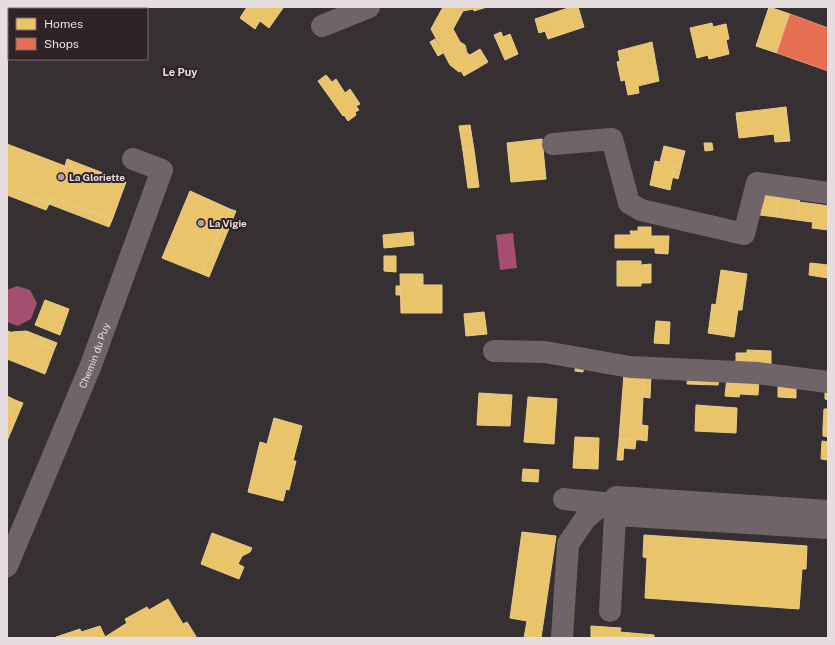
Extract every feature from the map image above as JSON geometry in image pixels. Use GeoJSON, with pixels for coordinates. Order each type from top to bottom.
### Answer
{"type":"FeatureCollection","features":[{"type":"Feature","properties":{"kind":"street"},"geometry":{"type":"LineString","coordinates":[[322,26],[369,7]]}},
{"type":"Feature","properties":{"kind":"street"},"geometry":{"type":"LineString","coordinates":[[553,144],[612,139],[629,203],[641,210],[744,234],[757,183],[828,193]]}},
{"type":"Feature","properties":{"kind":"street","name":"Chemin du Puy"},"geometry":{"type":"LineString","coordinates":[[7,566],[91,365],[162,170],[133,158]]}},
{"type":"Feature","properties":{"kind":"street"},"geometry":{"type":"LineString","coordinates":[[494,352],[545,352],[630,367],[749,373],[828,382]]}},
{"type":"Feature","properties":{"kind":"street"},"geometry":{"type":"LineString","coordinates":[[564,499],[613,505],[686,510],[828,528]]}},
{"type":"Feature","properties":{"kind":"street"},"geometry":{"type":"LineString","coordinates":[[610,611],[613,505]]}},
{"type":"Feature","properties":{"kind":"street"},"geometry":{"type":"LineString","coordinates":[[562,638],[568,544],[584,519],[613,505]]}},
{"type":"Feature","properties":{"kind":"street"},"geometry":{"type":"LineString","coordinates":[[686,510],[828,511]]}},
{"type":"Feature","properties":{"kind":"shaded area"},"geometry":{"type":"Polygon","coordinates":[[[513,233],[517,268],[500,270],[496,235],[513,233]]]}},
{"type":"Feature","properties":{"kind":"shaded area"},"geometry":{"type":"Polygon","coordinates":[[[17,286],[30,290],[37,303],[31,319],[18,326],[7,322],[7,290],[17,286]]]}},
{"type":"Feature","properties":{"kind":"building: Homes"},"geometry":{"type":"Polygon","coordinates":[[[247,7],[283,8],[269,28],[260,21],[255,29],[240,18],[247,7]]]}},
{"type":"Feature","properties":{"kind":"building: Homes"},"geometry":{"type":"Polygon","coordinates":[[[443,7],[487,7],[474,11],[473,9],[463,11],[453,29],[460,42],[465,45],[467,53],[470,55],[478,68],[464,76],[461,71],[459,72],[450,65],[431,29],[443,7]]]}},
{"type":"Feature","properties":{"kind":"building: Homes"},"geometry":{"type":"Polygon","coordinates":[[[571,7],[578,7],[584,27],[548,39],[545,31],[539,33],[535,19],[571,7]]]}},
{"type":"Feature","properties":{"kind":"building: Homes"},"geometry":{"type":"Polygon","coordinates":[[[769,7],[790,14],[777,53],[756,46],[769,7]]]}},
{"type":"Feature","properties":{"kind":"building: Homes"},"geometry":{"type":"Polygon","coordinates":[[[712,23],[713,27],[726,24],[729,39],[726,40],[729,54],[709,59],[708,55],[697,58],[690,28],[712,23]]]}},
{"type":"Feature","properties":{"kind":"building: Homes"},"geometry":{"type":"Polygon","coordinates":[[[501,32],[503,37],[510,34],[518,54],[505,60],[494,35],[501,32]]]}},
{"type":"Feature","properties":{"kind":"building: Homes"},"geometry":{"type":"Polygon","coordinates":[[[435,39],[443,53],[438,56],[430,42],[435,39]]]}},
{"type":"Feature","properties":{"kind":"building: Homes"},"geometry":{"type":"Polygon","coordinates":[[[652,42],[659,81],[638,86],[639,93],[628,95],[625,80],[621,81],[617,62],[620,61],[618,51],[652,42]]]}},
{"type":"Feature","properties":{"kind":"building: Homes"},"geometry":{"type":"Polygon","coordinates":[[[480,49],[488,62],[478,68],[470,55],[480,49]]]}},
{"type":"Feature","properties":{"kind":"building: Homes"},"geometry":{"type":"Polygon","coordinates":[[[326,75],[332,82],[336,79],[345,93],[350,89],[360,104],[356,106],[359,110],[355,112],[356,115],[348,121],[318,81],[326,75]]]}},
{"type":"Feature","properties":{"kind":"building: Homes"},"geometry":{"type":"Polygon","coordinates":[[[786,107],[790,141],[775,142],[774,134],[739,138],[736,113],[786,107]]]}},
{"type":"Feature","properties":{"kind":"building: Homes"},"geometry":{"type":"Polygon","coordinates":[[[470,125],[474,150],[463,151],[459,126],[470,125]]]}},
{"type":"Feature","properties":{"kind":"building: Homes"},"geometry":{"type":"Polygon","coordinates":[[[542,139],[546,179],[511,182],[507,143],[542,139]]]}},
{"type":"Feature","properties":{"kind":"building: Homes"},"geometry":{"type":"Polygon","coordinates":[[[704,143],[712,143],[713,150],[705,151],[704,143]]]}},
{"type":"Feature","properties":{"kind":"building: Homes","name":"La Gloriette"},"geometry":{"type":"Polygon","coordinates":[[[7,144],[65,166],[67,159],[126,182],[112,220],[52,197],[49,204],[7,187],[7,144]]]}},
{"type":"Feature","properties":{"kind":"building: Homes"},"geometry":{"type":"Polygon","coordinates":[[[664,146],[685,151],[681,167],[675,165],[670,190],[650,185],[655,161],[660,162],[664,146]]]}},
{"type":"Feature","properties":{"kind":"building: Homes"},"geometry":{"type":"Polygon","coordinates":[[[474,150],[479,187],[468,188],[463,151],[474,150]]]}},
{"type":"Feature","properties":{"kind":"building: Homes"},"geometry":{"type":"Polygon","coordinates":[[[675,165],[681,167],[678,179],[672,177],[675,165]]]}},
{"type":"Feature","properties":{"kind":"building: Homes"},"geometry":{"type":"Polygon","coordinates":[[[7,187],[49,204],[46,210],[7,195],[7,187]]]}},
{"type":"Feature","properties":{"kind":"building: Homes","name":"La Vigie"},"geometry":{"type":"Polygon","coordinates":[[[190,191],[230,209],[202,274],[162,258],[190,191]]]}},
{"type":"Feature","properties":{"kind":"building: Homes"},"geometry":{"type":"Polygon","coordinates":[[[764,192],[779,194],[776,217],[760,215],[764,192]]]}},
{"type":"Feature","properties":{"kind":"building: Homes"},"geometry":{"type":"Polygon","coordinates":[[[779,194],[800,197],[797,220],[776,217],[779,194]]]}},
{"type":"Feature","properties":{"kind":"building: Homes"},"geometry":{"type":"Polygon","coordinates":[[[52,197],[112,220],[109,227],[49,204],[52,197]]]}},
{"type":"Feature","properties":{"kind":"building: Homes"},"geometry":{"type":"Polygon","coordinates":[[[799,202],[815,204],[812,222],[797,220],[799,202]]]}},
{"type":"Feature","properties":{"kind":"building: Homes"},"geometry":{"type":"Polygon","coordinates":[[[815,204],[828,206],[828,230],[812,228],[815,204]]]}},
{"type":"Feature","properties":{"kind":"building: Homes"},"geometry":{"type":"Polygon","coordinates":[[[230,209],[236,211],[209,277],[202,274],[230,209]]]}},
{"type":"Feature","properties":{"kind":"building: Homes"},"geometry":{"type":"Polygon","coordinates":[[[638,227],[651,227],[651,236],[669,236],[668,254],[655,253],[655,248],[615,248],[615,235],[631,235],[630,231],[638,231],[638,227]]]}},
{"type":"Feature","properties":{"kind":"building: Homes"},"geometry":{"type":"Polygon","coordinates":[[[413,232],[414,245],[384,248],[383,235],[413,232]]]}},
{"type":"Feature","properties":{"kind":"building: Homes"},"geometry":{"type":"Polygon","coordinates":[[[384,256],[396,256],[396,272],[384,271],[384,256]]]}},
{"type":"Feature","properties":{"kind":"building: Homes"},"geometry":{"type":"Polygon","coordinates":[[[617,261],[641,261],[641,265],[651,264],[651,283],[641,283],[641,286],[617,286],[617,261]]]}},
{"type":"Feature","properties":{"kind":"building: Homes"},"geometry":{"type":"Polygon","coordinates":[[[810,263],[828,265],[828,278],[809,275],[810,263]]]}},
{"type":"Feature","properties":{"kind":"building: Homes"},"geometry":{"type":"Polygon","coordinates":[[[721,270],[747,274],[743,302],[739,301],[735,331],[709,327],[712,304],[716,305],[721,270]]]}},
{"type":"Feature","properties":{"kind":"building: Homes"},"geometry":{"type":"Polygon","coordinates":[[[400,274],[417,274],[417,285],[442,285],[442,313],[401,313],[400,274]]]}},
{"type":"Feature","properties":{"kind":"building: Homes"},"geometry":{"type":"Polygon","coordinates":[[[417,274],[423,274],[423,285],[417,285],[417,274]]]}},
{"type":"Feature","properties":{"kind":"building: Homes"},"geometry":{"type":"Polygon","coordinates":[[[396,286],[400,286],[400,295],[396,295],[396,286]]]}},
{"type":"Feature","properties":{"kind":"building: Homes"},"geometry":{"type":"Polygon","coordinates":[[[45,300],[69,309],[60,335],[35,325],[45,300]]]}},
{"type":"Feature","properties":{"kind":"building: Homes"},"geometry":{"type":"Polygon","coordinates":[[[739,301],[743,302],[742,310],[738,310],[739,301]]]}},
{"type":"Feature","properties":{"kind":"building: Homes"},"geometry":{"type":"Polygon","coordinates":[[[484,312],[487,334],[466,336],[464,314],[484,312]]]}},
{"type":"Feature","properties":{"kind":"building: Homes"},"geometry":{"type":"Polygon","coordinates":[[[656,321],[670,322],[669,344],[654,343],[656,321]]]}},
{"type":"Feature","properties":{"kind":"building: Homes"},"geometry":{"type":"Polygon","coordinates":[[[709,327],[735,331],[734,337],[708,333],[709,327]]]}},
{"type":"Feature","properties":{"kind":"building: Homes"},"geometry":{"type":"Polygon","coordinates":[[[7,331],[11,332],[9,338],[7,337],[7,331]]]}},
{"type":"Feature","properties":{"kind":"building: Homes"},"geometry":{"type":"Polygon","coordinates":[[[12,332],[29,332],[25,343],[9,338],[12,332]]]}},
{"type":"Feature","properties":{"kind":"building: Homes"},"geometry":{"type":"Polygon","coordinates":[[[29,332],[57,343],[54,350],[26,339],[29,332]]]}},
{"type":"Feature","properties":{"kind":"building: Homes"},"geometry":{"type":"Polygon","coordinates":[[[9,338],[25,343],[26,339],[54,350],[45,374],[7,359],[7,344],[9,338]]]}},
{"type":"Feature","properties":{"kind":"building: Homes"},"geometry":{"type":"Polygon","coordinates":[[[747,350],[771,351],[771,366],[736,365],[736,353],[747,353],[747,350]]]}},
{"type":"Feature","properties":{"kind":"building: Homes"},"geometry":{"type":"Polygon","coordinates":[[[576,363],[584,365],[583,372],[575,371],[576,363]]]}},
{"type":"Feature","properties":{"kind":"building: Homes"},"geometry":{"type":"Polygon","coordinates":[[[624,374],[644,375],[641,440],[619,439],[624,374]]]}},
{"type":"Feature","properties":{"kind":"building: Homes"},"geometry":{"type":"Polygon","coordinates":[[[644,375],[651,375],[650,398],[643,397],[644,375]]]}},
{"type":"Feature","properties":{"kind":"building: Homes"},"geometry":{"type":"Polygon","coordinates":[[[688,376],[719,377],[718,385],[687,384],[688,376]]]}},
{"type":"Feature","properties":{"kind":"building: Homes"},"geometry":{"type":"Polygon","coordinates":[[[727,377],[759,378],[758,395],[740,394],[739,397],[725,396],[727,377]]]}},
{"type":"Feature","properties":{"kind":"building: Homes"},"geometry":{"type":"Polygon","coordinates":[[[778,385],[796,386],[796,398],[778,397],[778,385]]]}},
{"type":"Feature","properties":{"kind":"building: Homes"},"geometry":{"type":"Polygon","coordinates":[[[825,387],[828,388],[828,400],[825,399],[825,387]]]}},
{"type":"Feature","properties":{"kind":"building: Homes"},"geometry":{"type":"Polygon","coordinates":[[[479,393],[512,395],[510,426],[477,425],[479,393]]]}},
{"type":"Feature","properties":{"kind":"building: Homes"},"geometry":{"type":"Polygon","coordinates":[[[7,396],[15,400],[7,418],[7,396]]]}},
{"type":"Feature","properties":{"kind":"building: Homes"},"geometry":{"type":"Polygon","coordinates":[[[528,397],[557,399],[554,444],[524,442],[528,397]]]}},
{"type":"Feature","properties":{"kind":"building: Homes"},"geometry":{"type":"Polygon","coordinates":[[[15,400],[23,403],[7,441],[7,418],[15,400]]]}},
{"type":"Feature","properties":{"kind":"building: Homes"},"geometry":{"type":"Polygon","coordinates":[[[696,405],[737,408],[736,433],[695,431],[696,405]]]}},
{"type":"Feature","properties":{"kind":"building: Homes"},"geometry":{"type":"Polygon","coordinates":[[[824,409],[828,409],[828,429],[823,428],[824,409]]]}},
{"type":"Feature","properties":{"kind":"building: Homes"},"geometry":{"type":"Polygon","coordinates":[[[274,418],[302,426],[293,461],[296,461],[289,490],[286,489],[283,501],[248,492],[260,442],[267,444],[274,418]]]}},
{"type":"Feature","properties":{"kind":"building: Homes"},"geometry":{"type":"Polygon","coordinates":[[[642,425],[648,426],[647,441],[641,440],[642,425]]]}},
{"type":"Feature","properties":{"kind":"building: Homes"},"geometry":{"type":"Polygon","coordinates":[[[823,428],[828,429],[828,437],[823,436],[823,428]]]}},
{"type":"Feature","properties":{"kind":"building: Homes"},"geometry":{"type":"Polygon","coordinates":[[[575,437],[599,438],[598,469],[573,468],[575,437]]]}},
{"type":"Feature","properties":{"kind":"building: Homes"},"geometry":{"type":"Polygon","coordinates":[[[619,439],[624,439],[623,460],[617,460],[619,439]]]}},
{"type":"Feature","properties":{"kind":"building: Homes"},"geometry":{"type":"Polygon","coordinates":[[[624,439],[636,440],[635,449],[624,448],[624,439]]]}},
{"type":"Feature","properties":{"kind":"building: Homes"},"geometry":{"type":"Polygon","coordinates":[[[822,441],[828,442],[828,460],[821,459],[822,441]]]}},
{"type":"Feature","properties":{"kind":"building: Homes"},"geometry":{"type":"Polygon","coordinates":[[[523,469],[539,470],[538,482],[522,481],[523,469]]]}},
{"type":"Feature","properties":{"kind":"building: Homes"},"geometry":{"type":"Polygon","coordinates":[[[522,532],[556,536],[541,638],[524,638],[527,621],[510,618],[522,532]]]}},
{"type":"Feature","properties":{"kind":"building: Homes"},"geometry":{"type":"Polygon","coordinates":[[[212,533],[252,548],[250,552],[242,556],[238,564],[244,567],[239,579],[201,564],[212,533]]]}},
{"type":"Feature","properties":{"kind":"building: Homes"},"geometry":{"type":"Polygon","coordinates":[[[644,535],[807,546],[806,569],[802,569],[799,609],[645,598],[647,558],[643,557],[644,535]]]}},
{"type":"Feature","properties":{"kind":"building: Homes"},"geometry":{"type":"Polygon","coordinates":[[[168,599],[183,624],[187,622],[197,638],[56,637],[80,629],[81,632],[100,626],[105,637],[127,623],[125,619],[147,607],[149,610],[168,599]]]}},
{"type":"Feature","properties":{"kind":"building: Homes"},"geometry":{"type":"Polygon","coordinates":[[[591,626],[621,628],[620,632],[654,635],[654,638],[591,638],[591,626]]]}},
{"type":"Feature","properties":{"kind":"building: Shops"},"geometry":{"type":"Polygon","coordinates":[[[790,14],[828,28],[828,71],[777,53],[790,14]]]}},
{"type":"Feature","properties":{"kind":"place","name":"La Gloriette"},"geometry":{"type":"Point","coordinates":[61,177]}},
{"type":"Feature","properties":{"kind":"place","name":"La Vigie"},"geometry":{"type":"Point","coordinates":[201,223]}},
{"type":"Feature","properties":{"kind":"district","name":"Le Puy"},"geometry":{"type":"Point","coordinates":[180,72]}}]}
